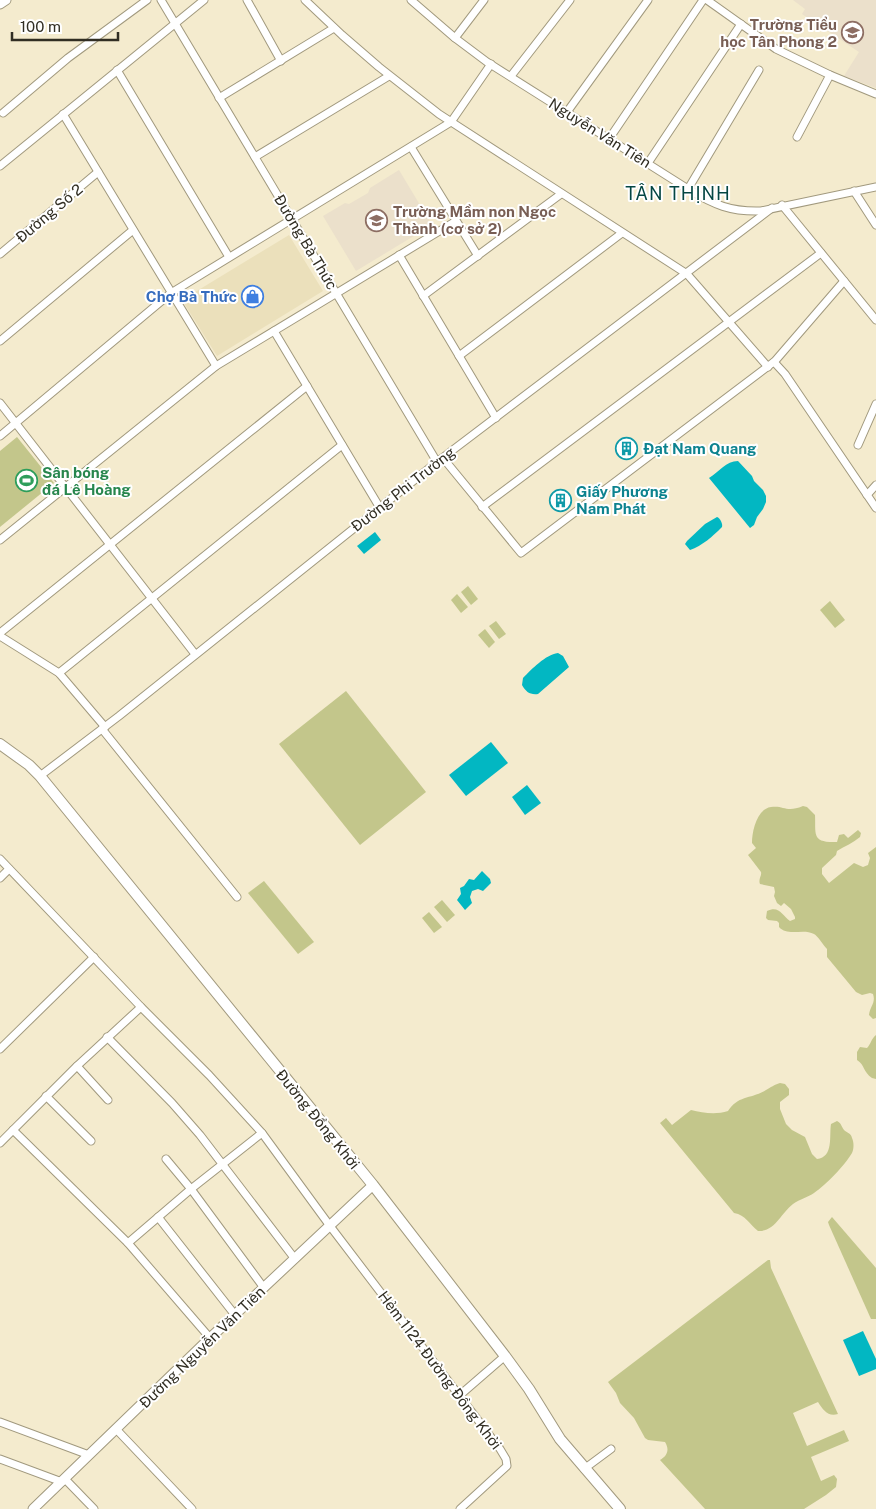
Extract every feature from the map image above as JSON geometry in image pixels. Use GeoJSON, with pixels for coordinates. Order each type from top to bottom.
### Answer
{"type":"FeatureCollection","features":[{"type":"Feature","properties":{"kind":"main road","name":"Đường Đồng Khởi"},"geometry":{"type":"LineString","coordinates":[[0,744],[29,765],[40,776],[373,1186],[505,1356],[560,1439],[620,1509]]}},
{"type":"Feature","properties":{"kind":"street"},"geometry":{"type":"LineString","coordinates":[[0,4],[6,0]]}},
{"type":"Feature","properties":{"kind":"street"},"geometry":{"type":"LineString","coordinates":[[3,113],[68,58],[147,0]]}},
{"type":"Feature","properties":{"kind":"street","name":"Đường Bà Thức"},"geometry":{"type":"LineString","coordinates":[[161,0],[336,293],[440,460],[521,553],[768,367]]}},
{"type":"Feature","properties":{"kind":"street"},"geometry":{"type":"LineString","coordinates":[[0,166],[204,0]]}},
{"type":"Feature","properties":{"kind":"street"},"geometry":{"type":"LineString","coordinates":[[248,0],[281,61]]}},
{"type":"Feature","properties":{"kind":"street"},"geometry":{"type":"LineString","coordinates":[[305,0],[389,76],[451,122],[687,274],[768,367],[783,353],[844,281]]}},
{"type":"Feature","properties":{"kind":"street","name":"Nguyễn Văn Tiên"},"geometry":{"type":"LineString","coordinates":[[411,0],[455,38],[491,64],[709,201],[743,212],[876,187]]}},
{"type":"Feature","properties":{"kind":"street"},"geometry":{"type":"LineString","coordinates":[[455,38],[484,0]]}},
{"type":"Feature","properties":{"kind":"street"},"geometry":{"type":"LineString","coordinates":[[511,76],[570,0]]}},
{"type":"Feature","properties":{"kind":"street"},"geometry":{"type":"LineString","coordinates":[[567,112],[648,0]]}},
{"type":"Feature","properties":{"kind":"street"},"geometry":{"type":"LineString","coordinates":[[609,139],[705,0],[776,49],[830,75],[876,94]]}},
{"type":"Feature","properties":{"kind":"street"},"geometry":{"type":"LineString","coordinates":[[648,163],[741,24]]}},
{"type":"Feature","properties":{"kind":"street"},"geometry":{"type":"LineString","coordinates":[[219,98],[334,28]]}},
{"type":"Feature","properties":{"kind":"street"},"geometry":{"type":"LineString","coordinates":[[0,436],[171,293],[451,122],[491,64]]}},
{"type":"Feature","properties":{"kind":"street"},"geometry":{"type":"LineString","coordinates":[[117,70],[229,257]]}},
{"type":"Feature","properties":{"kind":"street"},"geometry":{"type":"LineString","coordinates":[[688,189],[759,70]]}},
{"type":"Feature","properties":{"kind":"street"},"geometry":{"type":"LineString","coordinates":[[798,137],[830,75]]}},
{"type":"Feature","properties":{"kind":"street"},"geometry":{"type":"LineString","coordinates":[[255,157],[389,76]]}},
{"type":"Feature","properties":{"kind":"street"},"geometry":{"type":"LineString","coordinates":[[63,114],[216,366]]}},
{"type":"Feature","properties":{"kind":"street"},"geometry":{"type":"LineString","coordinates":[[411,147],[478,256]]}},
{"type":"Feature","properties":{"kind":"street","name":"Đường Số 2"},"geometry":{"type":"LineString","coordinates":[[0,254],[98,172]]}},
{"type":"Feature","properties":{"kind":"street"},"geometry":{"type":"LineString","coordinates":[[854,191],[876,225]]}},
{"type":"Feature","properties":{"kind":"street"},"geometry":{"type":"LineString","coordinates":[[423,296],[561,194]]}},
{"type":"Feature","properties":{"kind":"street"},"geometry":{"type":"LineString","coordinates":[[782,205],[876,320]]}},
{"type":"Feature","properties":{"kind":"street","name":"Đường Phi Trường"},"geometry":{"type":"LineString","coordinates":[[40,776],[440,460],[772,208]]}},
{"type":"Feature","properties":{"kind":"street"},"geometry":{"type":"LineString","coordinates":[[0,540],[216,366],[456,221]]}},
{"type":"Feature","properties":{"kind":"street"},"geometry":{"type":"LineString","coordinates":[[0,341],[133,230]]}},
{"type":"Feature","properties":{"kind":"street"},"geometry":{"type":"LineString","coordinates":[[459,356],[622,233]]}},
{"type":"Feature","properties":{"kind":"street"},"geometry":{"type":"LineString","coordinates":[[482,506],[821,253]]}},
{"type":"Feature","properties":{"kind":"street"},"geometry":{"type":"LineString","coordinates":[[399,255],[496,418]]}},
{"type":"Feature","properties":{"kind":"street"},"geometry":{"type":"LineString","coordinates":[[274,331],[380,508]]}},
{"type":"Feature","properties":{"kind":"street"},"geometry":{"type":"LineString","coordinates":[[774,362],[785,374],[876,508]]}},
{"type":"Feature","properties":{"kind":"street"},"geometry":{"type":"LineString","coordinates":[[237,897],[60,673],[0,634],[307,386]]}},
{"type":"Feature","properties":{"kind":"street"},"geometry":{"type":"LineString","coordinates":[[0,403],[195,654]]}},
{"type":"Feature","properties":{"kind":"street"},"geometry":{"type":"LineString","coordinates":[[858,445],[876,404]]}},
{"type":"Feature","properties":{"kind":"street"},"geometry":{"type":"LineString","coordinates":[[60,673],[342,445]]}},
{"type":"Feature","properties":{"kind":"street"},"geometry":{"type":"LineString","coordinates":[[867,495],[876,485]]}},
{"type":"Feature","properties":{"kind":"street"},"geometry":{"type":"LineString","coordinates":[[0,859],[141,1006],[46,1096],[0,1143]]}},
{"type":"Feature","properties":{"kind":"street"},"geometry":{"type":"LineString","coordinates":[[0,878],[9,869]]}},
{"type":"Feature","properties":{"kind":"street"},"geometry":{"type":"LineString","coordinates":[[0,1049],[94,957]]}},
{"type":"Feature","properties":{"kind":"street","name":"Hẻm 1124 Đường Đồng Khởi"},"geometry":{"type":"LineString","coordinates":[[141,1006],[209,1075],[262,1133],[330,1226],[500,1449],[506,1459],[507,1466],[460,1509]]}},
{"type":"Feature","properties":{"kind":"street"},"geometry":{"type":"LineString","coordinates":[[107,1037],[172,1103],[200,1135],[295,1258]]}},
{"type":"Feature","properties":{"kind":"street"},"geometry":{"type":"LineString","coordinates":[[78,1066],[108,1100]]}},
{"type":"Feature","properties":{"kind":"street"},"geometry":{"type":"LineString","coordinates":[[46,1096],[91,1141]]}},
{"type":"Feature","properties":{"kind":"street"},"geometry":{"type":"LineString","coordinates":[[13,1130],[128,1243],[210,1338]]}},
{"type":"Feature","properties":{"kind":"street"},"geometry":{"type":"LineString","coordinates":[[128,1243],[191,1189],[262,1133]]}},
{"type":"Feature","properties":{"kind":"street"},"geometry":{"type":"LineString","coordinates":[[166,1159],[191,1189],[264,1288]]}},
{"type":"Feature","properties":{"kind":"street","name":"Đường Nguyễn Văn Tiên"},"geometry":{"type":"LineString","coordinates":[[37,1508],[63,1480],[210,1338],[373,1186]]}},
{"type":"Feature","properties":{"kind":"street"},"geometry":{"type":"LineString","coordinates":[[158,1217],[235,1315]]}},
{"type":"Feature","properties":{"kind":"street"},"geometry":{"type":"LineString","coordinates":[[460,1395],[505,1356]]}},
{"type":"Feature","properties":{"kind":"street"},"geometry":{"type":"LineString","coordinates":[[0,1422],[89,1455]]}},
{"type":"Feature","properties":{"kind":"street"},"geometry":{"type":"LineString","coordinates":[[116,1429],[192,1509]]}},
{"type":"Feature","properties":{"kind":"street"},"geometry":{"type":"LineString","coordinates":[[584,1469],[611,1449]]}},
{"type":"Feature","properties":{"kind":"street"},"geometry":{"type":"LineString","coordinates":[[0,1459],[63,1480],[94,1509]]}},
{"type":"Feature","properties":{"kind":"shaded area","name":"Trường Tiểu học Tân Phong 2"},"geometry":{"type":"Polygon","coordinates":[[[793,0],[876,0],[876,88],[844,76],[859,52],[802,14],[805,9],[793,0]]]}},
{"type":"Feature","properties":{"kind":"shaded area","name":"Trường Mầm non Ngọc Thành (cơ sở 2)"},"geometry":{"type":"Polygon","coordinates":[[[399,170],[432,225],[356,271],[323,216],[345,203],[349,204],[368,193],[370,188],[399,170]]]}},
{"type":"Feature","properties":{"kind":"shaded area","name":"Chợ Bà Thức"},"geometry":{"type":"Polygon","coordinates":[[[289,235],[323,291],[217,356],[182,300],[289,235]]]}},
{"type":"Feature","properties":{"kind":"green space","name":"Sân bóng đá Lê Hoàng"},"geometry":{"type":"Polygon","coordinates":[[[17,437],[54,483],[0,527],[0,451],[17,437]]]}},
{"type":"Feature","properties":{"kind":"green space"},"geometry":{"type":"Polygon","coordinates":[[[468,586],[478,599],[471,605],[461,592],[468,586]]]}},
{"type":"Feature","properties":{"kind":"green space"},"geometry":{"type":"Polygon","coordinates":[[[457,594],[468,607],[461,613],[451,600],[457,594]]]}},
{"type":"Feature","properties":{"kind":"green space"},"geometry":{"type":"Polygon","coordinates":[[[830,601],[845,620],[835,628],[820,610],[830,601]]]}},
{"type":"Feature","properties":{"kind":"green space"},"geometry":{"type":"Polygon","coordinates":[[[496,621],[506,634],[499,639],[489,626],[496,621]]]}},
{"type":"Feature","properties":{"kind":"green space"},"geometry":{"type":"Polygon","coordinates":[[[485,629],[495,642],[489,648],[478,635],[485,629]]]}},
{"type":"Feature","properties":{"kind":"green space"},"geometry":{"type":"Polygon","coordinates":[[[346,691],[426,792],[360,845],[279,744],[346,691]]]}},
{"type":"Feature","properties":{"kind":"green space"},"geometry":{"type":"Polygon","coordinates":[[[803,806],[807,807],[815,815],[817,836],[823,841],[837,842],[839,835],[844,834],[848,838],[858,830],[861,833],[860,837],[837,851],[836,855],[822,868],[822,874],[829,883],[854,863],[863,867],[868,865],[870,858],[868,853],[876,847],[876,1018],[873,1019],[869,1015],[874,1000],[873,994],[862,995],[856,992],[827,957],[827,949],[816,935],[810,932],[783,930],[779,927],[777,921],[766,918],[767,911],[771,909],[777,910],[790,921],[795,919],[795,917],[791,909],[784,903],[781,906],[777,903],[774,896],[774,887],[760,884],[761,872],[748,855],[756,848],[752,843],[754,827],[759,816],[766,809],[775,807],[793,809],[803,806]]]}},
{"type":"Feature","properties":{"kind":"green space"},"geometry":{"type":"Polygon","coordinates":[[[264,881],[314,942],[298,954],[248,893],[264,881]]]}},
{"type":"Feature","properties":{"kind":"green space"},"geometry":{"type":"Polygon","coordinates":[[[442,900],[455,915],[447,922],[434,907],[442,900]]]}},
{"type":"Feature","properties":{"kind":"green space"},"geometry":{"type":"Polygon","coordinates":[[[429,912],[442,927],[434,933],[422,918],[429,912]]]}},
{"type":"Feature","properties":{"kind":"green space"},"geometry":{"type":"Polygon","coordinates":[[[876,1035],[876,1079],[869,1076],[857,1060],[857,1052],[860,1047],[867,1048],[876,1035]]]}},
{"type":"Feature","properties":{"kind":"green space"},"geometry":{"type":"Polygon","coordinates":[[[780,1083],[785,1084],[789,1089],[789,1095],[780,1102],[780,1109],[786,1124],[792,1130],[805,1137],[812,1154],[817,1159],[826,1154],[830,1145],[831,1124],[837,1121],[850,1134],[853,1150],[845,1163],[824,1185],[814,1193],[793,1204],[769,1228],[758,1231],[744,1218],[734,1213],[660,1123],[666,1118],[672,1125],[691,1110],[709,1113],[728,1111],[736,1102],[780,1083]]]}},
{"type":"Feature","properties":{"kind":"green space"},"geometry":{"type":"Polygon","coordinates":[[[832,1217],[876,1268],[876,1319],[871,1319],[829,1225],[828,1222],[832,1217]]]}},
{"type":"Feature","properties":{"kind":"green space"},"geometry":{"type":"Polygon","coordinates":[[[770,1260],[771,1268],[838,1414],[829,1414],[818,1402],[793,1413],[807,1446],[844,1430],[849,1441],[811,1457],[821,1481],[834,1475],[837,1479],[836,1487],[804,1509],[705,1509],[660,1460],[667,1452],[665,1442],[645,1438],[634,1418],[620,1403],[608,1382],[770,1260]]]}},
{"type":"Feature","properties":{"kind":"water"},"geometry":{"type":"Polygon","coordinates":[[[738,461],[752,476],[766,496],[763,509],[754,525],[750,528],[709,478],[726,465],[738,461]]]}},
{"type":"Feature","properties":{"kind":"water"},"geometry":{"type":"Polygon","coordinates":[[[717,517],[721,521],[722,527],[703,543],[690,550],[685,544],[687,541],[705,524],[717,517]]]}},
{"type":"Feature","properties":{"kind":"water"},"geometry":{"type":"Polygon","coordinates":[[[375,532],[381,540],[364,554],[357,546],[375,532]]]}},
{"type":"Feature","properties":{"kind":"water"},"geometry":{"type":"Polygon","coordinates":[[[558,653],[563,656],[569,667],[538,694],[527,691],[522,685],[523,678],[544,659],[558,653]]]}},
{"type":"Feature","properties":{"kind":"water"},"geometry":{"type":"Polygon","coordinates":[[[491,742],[508,763],[466,796],[449,775],[491,742]]]}},
{"type":"Feature","properties":{"kind":"water"},"geometry":{"type":"Polygon","coordinates":[[[527,785],[541,803],[525,815],[512,797],[527,785]]]}},
{"type":"Feature","properties":{"kind":"water"},"geometry":{"type":"Polygon","coordinates":[[[482,871],[490,879],[491,883],[483,891],[478,889],[472,891],[470,897],[472,903],[465,910],[457,900],[461,894],[460,888],[469,879],[474,880],[482,871]]]}},
{"type":"Feature","properties":{"kind":"water"},"geometry":{"type":"Polygon","coordinates":[[[863,1331],[876,1359],[876,1369],[859,1376],[843,1340],[863,1331]]]}},
{"type":"Feature","properties":{"kind":"place","name":"Trường Tiểu học Tân Phong 2"},"geometry":{"type":"Point","coordinates":[853,33]}},
{"type":"Feature","properties":{"kind":"place","name":"Trường Mầm non Ngọc Thành (cơ sở 2)"},"geometry":{"type":"Point","coordinates":[377,220]}},
{"type":"Feature","properties":{"kind":"place","name":"Chợ Bà Thức"},"geometry":{"type":"Point","coordinates":[253,296]}},
{"type":"Feature","properties":{"kind":"place","name":"Đạt Nam Quang"},"geometry":{"type":"Point","coordinates":[627,448]}},
{"type":"Feature","properties":{"kind":"place","name":"Sân bóng đá Lê Hoàng"},"geometry":{"type":"Point","coordinates":[26,481]}},
{"type":"Feature","properties":{"kind":"place","name":"Giấy Phương Nam Phát"},"geometry":{"type":"Point","coordinates":[560,500]}},
{"type":"Feature","properties":{"kind":"district","name":"TÂN THỊNH"},"geometry":{"type":"Point","coordinates":[678,193]}}]}
